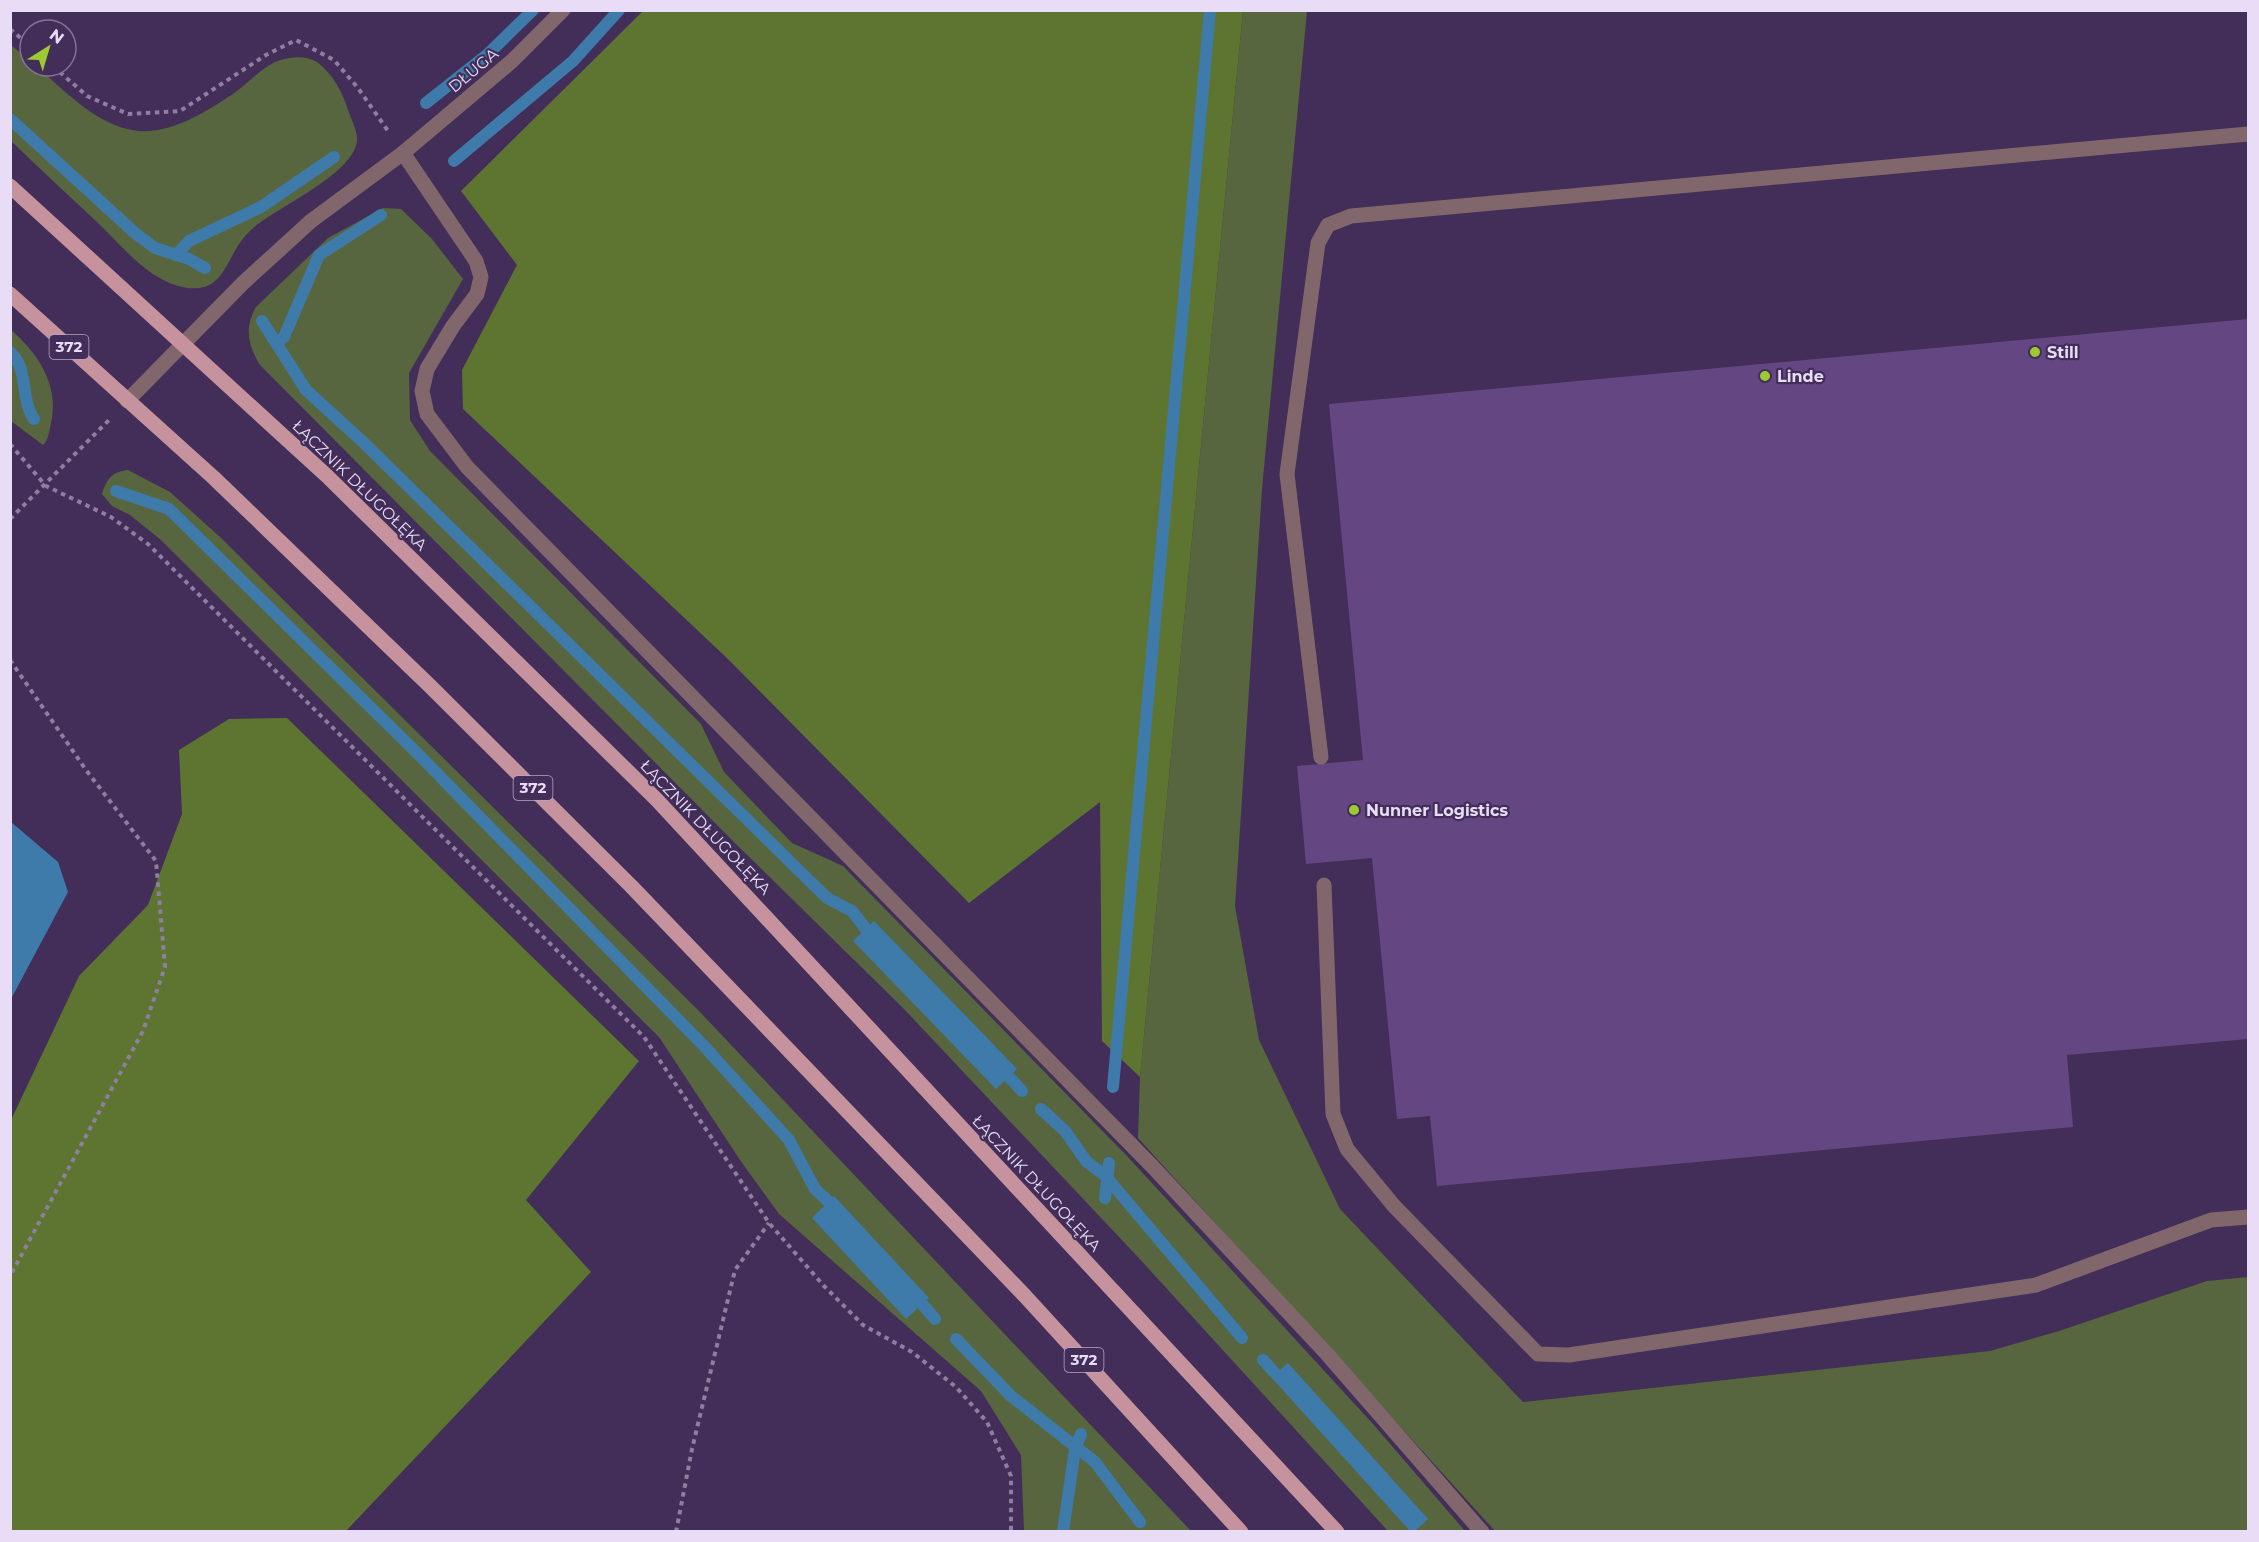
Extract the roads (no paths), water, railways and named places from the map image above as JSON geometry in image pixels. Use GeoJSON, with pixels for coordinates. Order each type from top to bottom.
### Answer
{"type":"FeatureCollection","features":[{"type":"Feature","properties":{"kind":"main road","name":"ŁĄCZNIK DŁUGOŁĘKA"},"geometry":{"type":"LineString","coordinates":[[10,186],[342,491],[657,800],[1337,1532]]}},
{"type":"Feature","properties":{"kind":"main road","name":"372"},"geometry":{"type":"LineString","coordinates":[[10,294],[214,478],[631,886],[1025,1296],[1241,1532]]}},
{"type":"Feature","properties":{"kind":"street","name":"DŁUGA"},"geometry":{"type":"LineString","coordinates":[[127,401],[311,221],[403,153],[512,61],[563,10]]}},
{"type":"Feature","properties":{"kind":"street"},"geometry":{"type":"LineString","coordinates":[[1321,757],[1287,474],[1318,243],[1328,225],[1350,216],[2248,134]]}},
{"type":"Feature","properties":{"kind":"street"},"geometry":{"type":"LineString","coordinates":[[403,153],[476,261],[481,277],[477,294],[453,326],[427,369],[422,391],[427,414],[466,467],[1152,1166],[1327,1354],[1482,1532]]}},
{"type":"Feature","properties":{"kind":"street"},"geometry":{"type":"LineString","coordinates":[[1324,885],[1333,1114],[1347,1149],[1394,1206],[1538,1354],[1569,1355],[2036,1285],[2211,1220],[2248,1217]]}},
{"type":"Feature","properties":{"kind":"water"},"geometry":{"type":"Polygon","coordinates":[[[11,822],[58,862],[68,892],[11,999],[11,822]]]}},
{"type":"Feature","properties":{"kind":"water"},"geometry":{"type":"Polygon","coordinates":[[[874,921],[1017,1069],[996,1089],[853,941],[874,921]]]}},
{"type":"Feature","properties":{"kind":"water"},"geometry":{"type":"Polygon","coordinates":[[[834,1196],[929,1298],[906,1319],[812,1218],[834,1196]]]}},
{"type":"Feature","properties":{"kind":"water"},"geometry":{"type":"Polygon","coordinates":[[[1288,1363],[1428,1519],[1415,1531],[1410,1531],[1271,1377],[1288,1363]]]}},
{"type":"Feature","properties":{"kind":"waterway"},"geometry":{"type":"LineString","coordinates":[[426,103],[488,54],[533,10]]}},
{"type":"Feature","properties":{"kind":"waterway"},"geometry":{"type":"LineString","coordinates":[[454,161],[573,61],[619,10]]}},
{"type":"Feature","properties":{"kind":"waterway"},"geometry":{"type":"LineString","coordinates":[[1113,1087],[1210,10]]}},
{"type":"Feature","properties":{"kind":"waterway"},"geometry":{"type":"LineString","coordinates":[[10,119],[135,233],[155,248],[189,259],[205,268]]}},
{"type":"Feature","properties":{"kind":"waterway"},"geometry":{"type":"LineString","coordinates":[[176,255],[189,241],[261,207],[334,157]]}},
{"type":"Feature","properties":{"kind":"waterway"},"geometry":{"type":"LineString","coordinates":[[276,343],[284,337],[319,255],[381,215]]}},
{"type":"Feature","properties":{"kind":"waterway"},"geometry":{"type":"LineString","coordinates":[[262,321],[306,390],[363,442],[827,898],[852,911],[866,929]]}},
{"type":"Feature","properties":{"kind":"waterway"},"geometry":{"type":"LineString","coordinates":[[10,352],[20,366],[27,402],[34,419]]}},
{"type":"Feature","properties":{"kind":"waterway"},"geometry":{"type":"LineString","coordinates":[[116,491],[169,509],[416,752],[703,1045],[789,1140],[815,1189],[829,1202]]}},
{"type":"Feature","properties":{"kind":"waterway"},"geometry":{"type":"LineString","coordinates":[[1009,1077],[1022,1091]]}},
{"type":"Feature","properties":{"kind":"waterway"},"geometry":{"type":"LineString","coordinates":[[1041,1109],[1065,1131],[1086,1161],[1108,1178]]}},
{"type":"Feature","properties":{"kind":"waterway"},"geometry":{"type":"LineString","coordinates":[[1105,1198],[1109,1163]]}},
{"type":"Feature","properties":{"kind":"waterway"},"geometry":{"type":"LineString","coordinates":[[1108,1179],[1242,1338]]}},
{"type":"Feature","properties":{"kind":"waterway"},"geometry":{"type":"LineString","coordinates":[[923,1305],[935,1319]]}},
{"type":"Feature","properties":{"kind":"waterway"},"geometry":{"type":"LineString","coordinates":[[956,1339],[1011,1396],[1095,1462],[1140,1522]]}},
{"type":"Feature","properties":{"kind":"waterway"},"geometry":{"type":"LineString","coordinates":[[1263,1360],[1275,1373]]}},
{"type":"Feature","properties":{"kind":"waterway"},"geometry":{"type":"LineString","coordinates":[[1063,1532],[1075,1449],[1081,1434]]}},
{"type":"Feature","properties":{"kind":"place","name":"Still"},"geometry":{"type":"Point","coordinates":[2035,352]}},
{"type":"Feature","properties":{"kind":"place","name":"Linde"},"geometry":{"type":"Point","coordinates":[1765,376]}},
{"type":"Feature","properties":{"kind":"place","name":"Nunner Logistics"},"geometry":{"type":"Point","coordinates":[1354,810]}}]}
